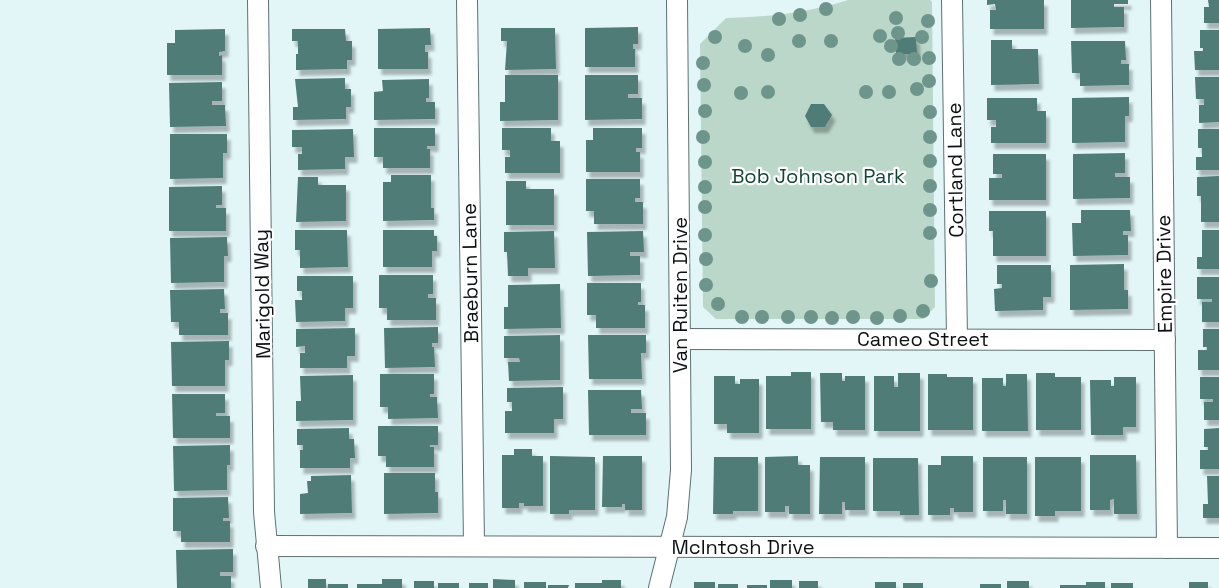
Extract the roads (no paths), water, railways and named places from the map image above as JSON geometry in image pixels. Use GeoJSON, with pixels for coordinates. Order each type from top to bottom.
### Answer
{"type":"FeatureCollection","features":[{"type":"Feature","properties":{"kind":"street","name":"Marigold Way"},"geometry":{"type":"LineString","coordinates":[[258,0],[266,546],[270,588]]}},
{"type":"Feature","properties":{"kind":"street","name":"Braeburn Lane"},"geometry":{"type":"LineString","coordinates":[[467,0],[474,546]]}},
{"type":"Feature","properties":{"kind":"street","name":"Van Ruiten Drive"},"geometry":{"type":"LineString","coordinates":[[658,588],[677,517],[681,470],[677,0]]}},
{"type":"Feature","properties":{"kind":"street","name":"Cortland Lane"},"geometry":{"type":"LineString","coordinates":[[952,0],[957,339]]}},
{"type":"Feature","properties":{"kind":"street","name":"Empire Drive"},"geometry":{"type":"LineString","coordinates":[[1161,0],[1167,548]]}},
{"type":"Feature","properties":{"kind":"street","name":"Cameo Street"},"geometry":{"type":"LineString","coordinates":[[681,339],[1165,340]]}},
{"type":"Feature","properties":{"kind":"street","name":"McIntosh Drive"},"geometry":{"type":"LineString","coordinates":[[266,546],[1219,548]]}},
{"type":"Feature","properties":{"kind":"park label","name":"Bob Johnson Park"},"geometry":{"type":"Point","coordinates":[818,176]}}]}
